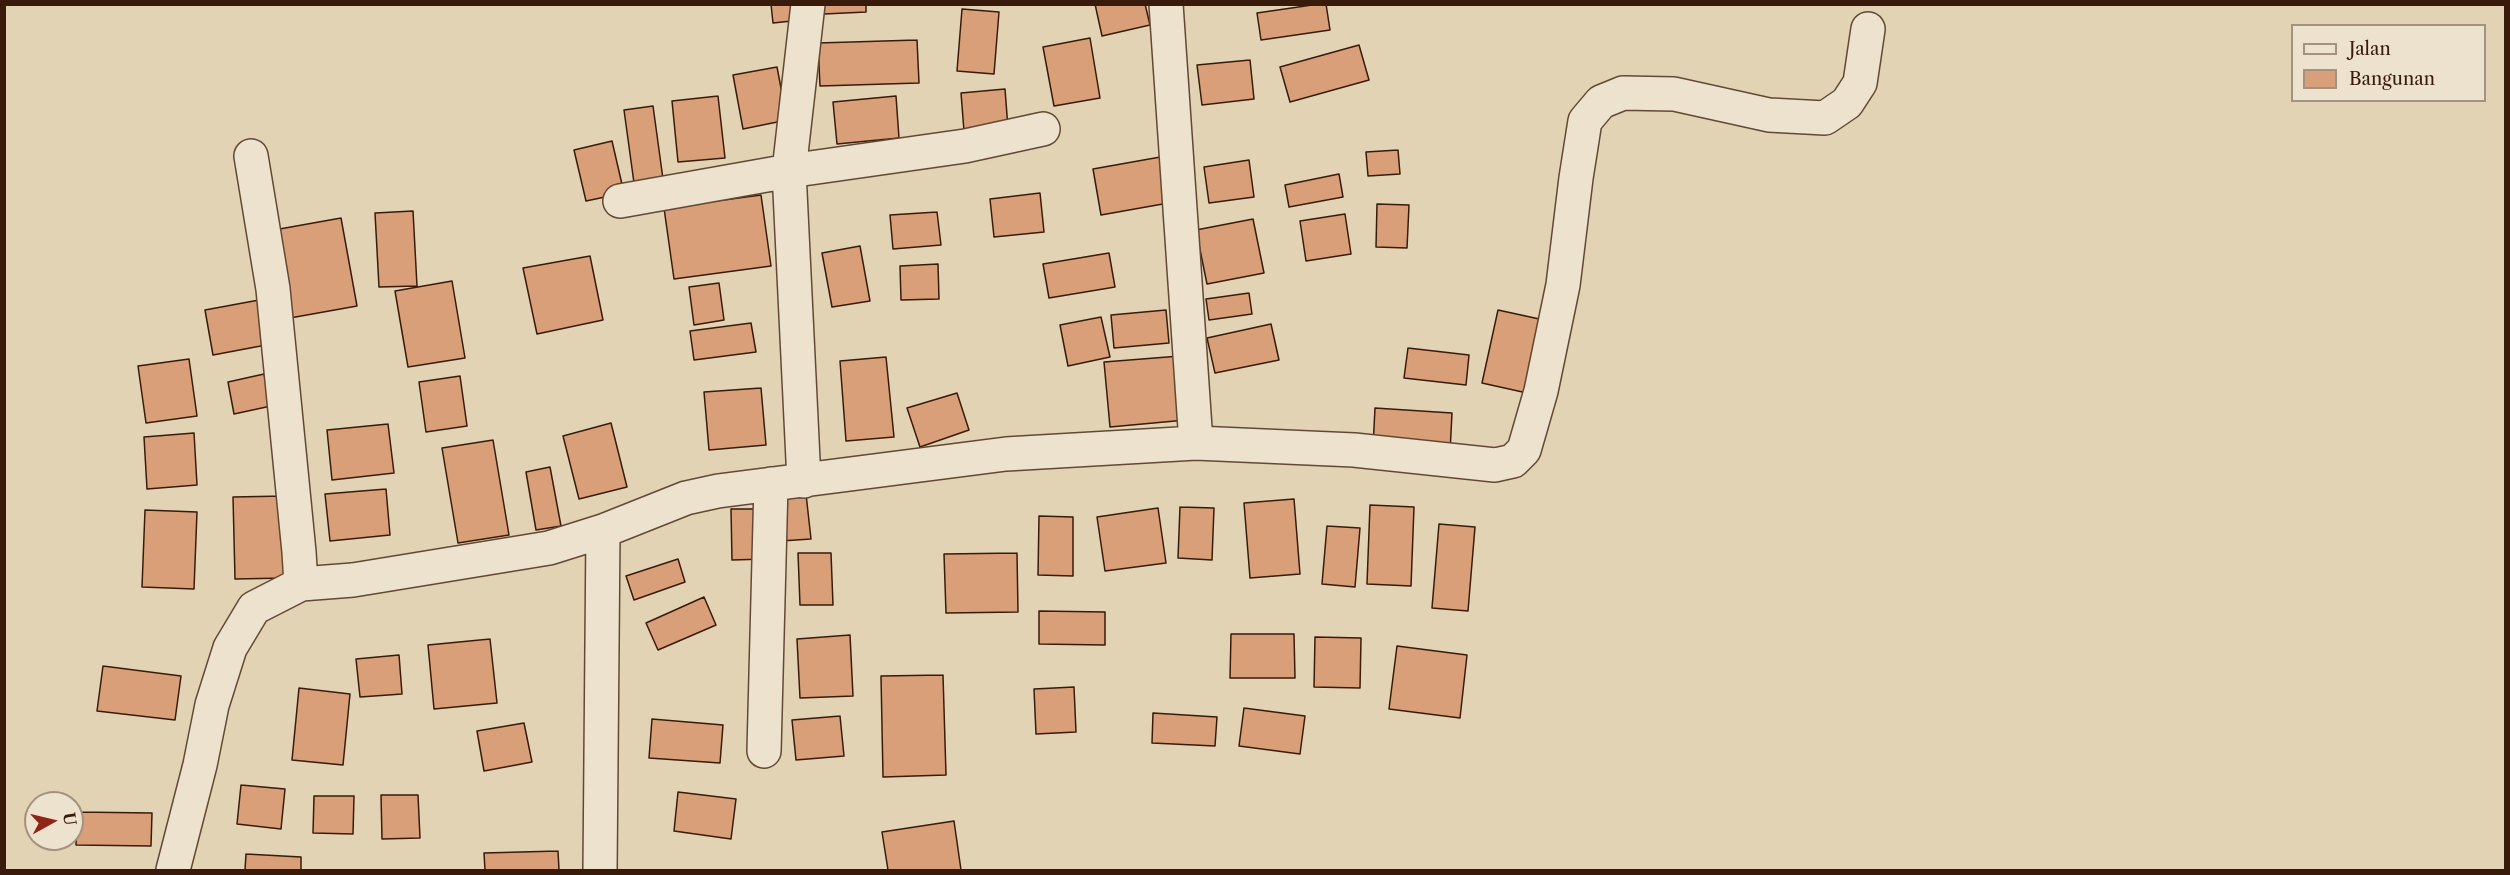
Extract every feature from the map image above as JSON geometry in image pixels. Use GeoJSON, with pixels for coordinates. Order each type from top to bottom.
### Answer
{"type":"FeatureCollection","features":[{"type":"Feature","properties":{"kind":"street"},"geometry":{"type":"LineString","coordinates":[[804,481],[789,171],[808,4]]}},
{"type":"Feature","properties":{"kind":"street"},"geometry":{"type":"LineString","coordinates":[[1166,4],[1196,443]]}},
{"type":"Feature","properties":{"kind":"street"},"geometry":{"type":"LineString","coordinates":[[173,870],[200,765],[212,705],[230,648],[254,608],[300,584],[353,580],[549,548],[603,531],[686,498],[718,490],[1006,454],[1196,443],[1354,450],[1495,465],[1513,461],[1524,450],[1541,392],[1563,285],[1586,121],[1601,102],[1623,93],[1674,94],[1769,115],[1825,118],[1847,103],[1860,83],[1868,29]]}},
{"type":"Feature","properties":{"kind":"street"},"geometry":{"type":"LineString","coordinates":[[620,201],[789,171],[965,146],[1043,129]]}},
{"type":"Feature","properties":{"kind":"street"},"geometry":{"type":"LineString","coordinates":[[251,156],[273,289],[299,552],[300,584]]}},
{"type":"Feature","properties":{"kind":"street"},"geometry":{"type":"LineString","coordinates":[[764,752],[771,484]]}},
{"type":"Feature","properties":{"kind":"street"},"geometry":{"type":"LineString","coordinates":[[600,870],[603,531]]}},
{"type":"Feature","properties":{"kind":"building"},"geometry":{"type":"Polygon","coordinates":[[[771,4],[799,4],[801,20],[773,23],[771,4]]]}},
{"type":"Feature","properties":{"kind":"building"},"geometry":{"type":"Polygon","coordinates":[[[823,4],[866,4],[866,12],[824,14],[823,4]]]}},
{"type":"Feature","properties":{"kind":"building"},"geometry":{"type":"Polygon","coordinates":[[[1095,4],[1145,4],[1150,25],[1102,36],[1095,4]]]}},
{"type":"Feature","properties":{"kind":"building"},"geometry":{"type":"Polygon","coordinates":[[[1326,4],[1330,30],[1261,40],[1257,13],[1326,4]]]}},
{"type":"Feature","properties":{"kind":"building"},"geometry":{"type":"Polygon","coordinates":[[[962,9],[999,12],[994,74],[957,71],[962,9]]]}},
{"type":"Feature","properties":{"kind":"building"},"geometry":{"type":"Polygon","coordinates":[[[1090,38],[1100,98],[1054,106],[1043,47],[1090,38]]]}},
{"type":"Feature","properties":{"kind":"building"},"geometry":{"type":"Polygon","coordinates":[[[917,40],[919,83],[820,86],[818,43],[917,40]]]}},
{"type":"Feature","properties":{"kind":"building"},"geometry":{"type":"Polygon","coordinates":[[[1359,45],[1369,80],[1290,102],[1280,67],[1359,45]]]}},
{"type":"Feature","properties":{"kind":"building"},"geometry":{"type":"Polygon","coordinates":[[[1250,60],[1254,99],[1202,105],[1197,65],[1250,60]]]}},
{"type":"Feature","properties":{"kind":"building"},"geometry":{"type":"Polygon","coordinates":[[[777,67],[787,120],[743,129],[733,75],[777,67]]]}},
{"type":"Feature","properties":{"kind":"building"},"geometry":{"type":"Polygon","coordinates":[[[1005,89],[1008,128],[964,131],[961,93],[1005,89]]]}},
{"type":"Feature","properties":{"kind":"building"},"geometry":{"type":"Polygon","coordinates":[[[718,96],[725,158],[678,162],[672,101],[718,96]]]}},
{"type":"Feature","properties":{"kind":"building"},"geometry":{"type":"Polygon","coordinates":[[[896,96],[899,138],[837,144],[833,102],[896,96]]]}},
{"type":"Feature","properties":{"kind":"building"},"geometry":{"type":"Polygon","coordinates":[[[653,106],[663,179],[634,183],[624,110],[653,106]]]}},
{"type":"Feature","properties":{"kind":"building"},"geometry":{"type":"Polygon","coordinates":[[[612,141],[624,193],[586,201],[574,150],[612,141]]]}},
{"type":"Feature","properties":{"kind":"building"},"geometry":{"type":"Polygon","coordinates":[[[1398,150],[1400,174],[1368,176],[1366,152],[1398,150]]]}},
{"type":"Feature","properties":{"kind":"building"},"geometry":{"type":"Polygon","coordinates":[[[1166,156],[1174,202],[1101,215],[1093,169],[1166,156]]]}},
{"type":"Feature","properties":{"kind":"building"},"geometry":{"type":"Polygon","coordinates":[[[1249,160],[1254,197],[1209,203],[1204,167],[1249,160]]]}},
{"type":"Feature","properties":{"kind":"building"},"geometry":{"type":"Polygon","coordinates":[[[1339,174],[1343,197],[1289,207],[1285,185],[1339,174]]]}},
{"type":"Feature","properties":{"kind":"building"},"geometry":{"type":"Polygon","coordinates":[[[1040,193],[1044,232],[994,237],[990,199],[1040,193]]]}},
{"type":"Feature","properties":{"kind":"building"},"geometry":{"type":"Polygon","coordinates":[[[761,195],[771,266],[674,279],[664,208],[761,195]]]}},
{"type":"Feature","properties":{"kind":"building"},"geometry":{"type":"Polygon","coordinates":[[[1377,204],[1409,205],[1407,248],[1376,247],[1377,204]]]}},
{"type":"Feature","properties":{"kind":"building"},"geometry":{"type":"Polygon","coordinates":[[[413,211],[417,286],[379,287],[375,213],[413,211]]]}},
{"type":"Feature","properties":{"kind":"building"},"geometry":{"type":"Polygon","coordinates":[[[937,212],[941,245],[893,249],[890,215],[937,212]]]}},
{"type":"Feature","properties":{"kind":"building"},"geometry":{"type":"Polygon","coordinates":[[[1345,214],[1351,254],[1306,261],[1300,221],[1345,214]]]}},
{"type":"Feature","properties":{"kind":"building"},"geometry":{"type":"Polygon","coordinates":[[[341,218],[357,306],[290,318],[274,230],[341,218]]]}},
{"type":"Feature","properties":{"kind":"building"},"geometry":{"type":"Polygon","coordinates":[[[1253,219],[1264,273],[1207,284],[1196,230],[1253,219]]]}},
{"type":"Feature","properties":{"kind":"building"},"geometry":{"type":"Polygon","coordinates":[[[860,246],[870,301],[832,307],[822,253],[860,246]]]}},
{"type":"Feature","properties":{"kind":"building"},"geometry":{"type":"Polygon","coordinates":[[[1109,253],[1115,287],[1049,298],[1043,264],[1109,253]]]}},
{"type":"Feature","properties":{"kind":"building"},"geometry":{"type":"Polygon","coordinates":[[[590,256],[603,320],[537,334],[523,268],[590,256]]]}},
{"type":"Feature","properties":{"kind":"building"},"geometry":{"type":"Polygon","coordinates":[[[938,264],[939,299],[901,300],[900,266],[938,264]]]}},
{"type":"Feature","properties":{"kind":"building"},"geometry":{"type":"Polygon","coordinates":[[[452,281],[465,358],[408,367],[395,291],[452,281]]]}},
{"type":"Feature","properties":{"kind":"building"},"geometry":{"type":"Polygon","coordinates":[[[719,283],[724,320],[694,325],[689,287],[719,283]]]}},
{"type":"Feature","properties":{"kind":"building"},"geometry":{"type":"Polygon","coordinates":[[[1249,293],[1252,314],[1209,320],[1206,299],[1249,293]]]}},
{"type":"Feature","properties":{"kind":"building"},"geometry":{"type":"Polygon","coordinates":[[[259,300],[266,345],[213,355],[205,310],[259,300]]]}},
{"type":"Feature","properties":{"kind":"building"},"geometry":{"type":"Polygon","coordinates":[[[1166,310],[1169,343],[1114,348],[1111,315],[1166,310]]]}},
{"type":"Feature","properties":{"kind":"building"},"geometry":{"type":"Polygon","coordinates":[[[1498,310],[1544,320],[1527,393],[1482,383],[1498,310]]]}},
{"type":"Feature","properties":{"kind":"building"},"geometry":{"type":"Polygon","coordinates":[[[1101,317],[1110,357],[1068,366],[1060,325],[1101,317]]]}},
{"type":"Feature","properties":{"kind":"building"},"geometry":{"type":"Polygon","coordinates":[[[751,323],[756,352],[694,360],[690,331],[751,323]]]}},
{"type":"Feature","properties":{"kind":"building"},"geometry":{"type":"Polygon","coordinates":[[[1271,324],[1279,360],[1215,373],[1207,338],[1271,324]]]}},
{"type":"Feature","properties":{"kind":"building"},"geometry":{"type":"Polygon","coordinates":[[[1408,348],[1469,355],[1466,385],[1404,378],[1408,348]]]}},
{"type":"Feature","properties":{"kind":"building"},"geometry":{"type":"Polygon","coordinates":[[[1180,356],[1186,420],[1110,427],[1104,362],[1180,356]]]}},
{"type":"Feature","properties":{"kind":"building"},"geometry":{"type":"Polygon","coordinates":[[[886,357],[894,437],[846,441],[840,361],[886,357]]]}},
{"type":"Feature","properties":{"kind":"building"},"geometry":{"type":"Polygon","coordinates":[[[189,359],[197,416],[146,423],[138,366],[189,359]]]}},
{"type":"Feature","properties":{"kind":"building"},"geometry":{"type":"Polygon","coordinates":[[[264,374],[271,406],[234,414],[228,382],[264,374]]]}},
{"type":"Feature","properties":{"kind":"building"},"geometry":{"type":"Polygon","coordinates":[[[460,376],[467,426],[426,432],[419,382],[460,376]]]}},
{"type":"Feature","properties":{"kind":"building"},"geometry":{"type":"Polygon","coordinates":[[[761,388],[766,445],[709,450],[704,392],[761,388]]]}},
{"type":"Feature","properties":{"kind":"building"},"geometry":{"type":"Polygon","coordinates":[[[957,393],[969,430],[920,447],[907,408],[957,393]]]}},
{"type":"Feature","properties":{"kind":"building"},"geometry":{"type":"Polygon","coordinates":[[[1375,408],[1452,413],[1450,452],[1373,447],[1375,408]]]}},
{"type":"Feature","properties":{"kind":"building"},"geometry":{"type":"Polygon","coordinates":[[[611,423],[627,487],[579,499],[563,436],[611,423]]]}},
{"type":"Feature","properties":{"kind":"building"},"geometry":{"type":"Polygon","coordinates":[[[388,424],[394,473],[332,480],[327,430],[388,424]]]}},
{"type":"Feature","properties":{"kind":"building"},"geometry":{"type":"Polygon","coordinates":[[[194,433],[197,485],[147,489],[144,437],[194,433]]]}},
{"type":"Feature","properties":{"kind":"building"},"geometry":{"type":"Polygon","coordinates":[[[493,440],[509,535],[458,543],[442,448],[493,440]]]}},
{"type":"Feature","properties":{"kind":"building"},"geometry":{"type":"Polygon","coordinates":[[[550,467],[561,526],[536,530],[526,472],[550,467]]]}},
{"type":"Feature","properties":{"kind":"building"},"geometry":{"type":"Polygon","coordinates":[[[386,489],[390,535],[330,541],[325,494],[386,489]]]}},
{"type":"Feature","properties":{"kind":"building"},"geometry":{"type":"Polygon","coordinates":[[[806,494],[811,539],[781,541],[777,497],[806,494]]]}},
{"type":"Feature","properties":{"kind":"building"},"geometry":{"type":"Polygon","coordinates":[[[284,496],[286,578],[235,579],[233,497],[284,496]]]}},
{"type":"Feature","properties":{"kind":"building"},"geometry":{"type":"Polygon","coordinates":[[[1294,499],[1300,574],[1250,578],[1244,503],[1294,499]]]}},
{"type":"Feature","properties":{"kind":"building"},"geometry":{"type":"Polygon","coordinates":[[[1370,505],[1414,507],[1411,586],[1367,584],[1370,505]]]}},
{"type":"Feature","properties":{"kind":"building"},"geometry":{"type":"Polygon","coordinates":[[[1180,507],[1214,508],[1212,560],[1178,558],[1180,507]]]}},
{"type":"Feature","properties":{"kind":"building"},"geometry":{"type":"Polygon","coordinates":[[[1158,508],[1166,563],[1105,571],[1097,517],[1158,508]]]}},
{"type":"Feature","properties":{"kind":"building"},"geometry":{"type":"Polygon","coordinates":[[[731,509],[764,509],[765,559],[732,560],[731,509]]]}},
{"type":"Feature","properties":{"kind":"building"},"geometry":{"type":"Polygon","coordinates":[[[145,510],[197,512],[194,589],[142,587],[145,510]]]}},
{"type":"Feature","properties":{"kind":"building"},"geometry":{"type":"Polygon","coordinates":[[[1039,516],[1073,517],[1073,576],[1038,575],[1039,516]]]}},
{"type":"Feature","properties":{"kind":"building"},"geometry":{"type":"Polygon","coordinates":[[[1439,524],[1475,527],[1468,611],[1432,608],[1439,524]]]}},
{"type":"Feature","properties":{"kind":"building"},"geometry":{"type":"Polygon","coordinates":[[[1327,526],[1360,528],[1355,587],[1322,584],[1327,526]]]}},
{"type":"Feature","properties":{"kind":"building"},"geometry":{"type":"Polygon","coordinates":[[[798,553],[831,553],[833,605],[800,605],[798,553]]]}},
{"type":"Feature","properties":{"kind":"building"},"geometry":{"type":"Polygon","coordinates":[[[1017,553],[1018,612],[946,613],[944,554],[1017,553]]]}},
{"type":"Feature","properties":{"kind":"building"},"geometry":{"type":"Polygon","coordinates":[[[678,559],[685,582],[634,600],[626,576],[678,559]]]}},
{"type":"Feature","properties":{"kind":"building"},"geometry":{"type":"Polygon","coordinates":[[[704,597],[716,625],[658,650],[646,623],[704,597]]]}},
{"type":"Feature","properties":{"kind":"building"},"geometry":{"type":"Polygon","coordinates":[[[1039,611],[1105,612],[1105,645],[1039,644],[1039,611]]]}},
{"type":"Feature","properties":{"kind":"building"},"geometry":{"type":"Polygon","coordinates":[[[1231,634],[1294,634],[1295,678],[1230,678],[1231,634]]]}},
{"type":"Feature","properties":{"kind":"building"},"geometry":{"type":"Polygon","coordinates":[[[850,635],[853,696],[800,698],[797,639],[850,635]]]}},
{"type":"Feature","properties":{"kind":"building"},"geometry":{"type":"Polygon","coordinates":[[[1315,637],[1361,638],[1360,688],[1314,687],[1315,637]]]}},
{"type":"Feature","properties":{"kind":"building"},"geometry":{"type":"Polygon","coordinates":[[[490,639],[497,703],[434,709],[428,645],[490,639]]]}},
{"type":"Feature","properties":{"kind":"building"},"geometry":{"type":"Polygon","coordinates":[[[1397,646],[1467,655],[1460,718],[1389,709],[1397,646]]]}},
{"type":"Feature","properties":{"kind":"building"},"geometry":{"type":"Polygon","coordinates":[[[399,655],[402,694],[360,697],[356,659],[399,655]]]}},
{"type":"Feature","properties":{"kind":"building"},"geometry":{"type":"Polygon","coordinates":[[[103,666],[181,676],[175,720],[97,711],[103,666]]]}},
{"type":"Feature","properties":{"kind":"building"},"geometry":{"type":"Polygon","coordinates":[[[943,675],[946,775],[883,777],[881,676],[943,675]]]}},
{"type":"Feature","properties":{"kind":"building"},"geometry":{"type":"Polygon","coordinates":[[[1074,687],[1076,732],[1036,734],[1034,689],[1074,687]]]}},
{"type":"Feature","properties":{"kind":"building"},"geometry":{"type":"Polygon","coordinates":[[[299,688],[350,694],[343,765],[292,760],[299,688]]]}},
{"type":"Feature","properties":{"kind":"building"},"geometry":{"type":"Polygon","coordinates":[[[1244,708],[1305,716],[1300,754],[1239,746],[1244,708]]]}},
{"type":"Feature","properties":{"kind":"building"},"geometry":{"type":"Polygon","coordinates":[[[1153,713],[1217,717],[1215,746],[1152,743],[1153,713]]]}},
{"type":"Feature","properties":{"kind":"building"},"geometry":{"type":"Polygon","coordinates":[[[840,716],[844,756],[796,760],[792,720],[840,716]]]}},
{"type":"Feature","properties":{"kind":"building"},"geometry":{"type":"Polygon","coordinates":[[[652,719],[723,725],[720,763],[649,758],[652,719]]]}},
{"type":"Feature","properties":{"kind":"building"},"geometry":{"type":"Polygon","coordinates":[[[524,723],[532,762],[484,771],[477,731],[524,723]]]}},
{"type":"Feature","properties":{"kind":"building"},"geometry":{"type":"Polygon","coordinates":[[[241,785],[285,789],[281,829],[237,824],[241,785]]]}},
{"type":"Feature","properties":{"kind":"building"},"geometry":{"type":"Polygon","coordinates":[[[678,792],[736,799],[731,839],[674,831],[678,792]]]}},
{"type":"Feature","properties":{"kind":"building"},"geometry":{"type":"Polygon","coordinates":[[[381,795],[418,795],[420,838],[382,839],[381,795]]]}},
{"type":"Feature","properties":{"kind":"building"},"geometry":{"type":"Polygon","coordinates":[[[314,796],[354,796],[353,834],[313,833],[314,796]]]}},
{"type":"Feature","properties":{"kind":"building"},"geometry":{"type":"Polygon","coordinates":[[[84,812],[152,813],[151,846],[84,845],[84,812]]]}},
{"type":"Feature","properties":{"kind":"building"},"geometry":{"type":"Polygon","coordinates":[[[954,821],[961,870],[888,870],[882,832],[954,821]]]}},
{"type":"Feature","properties":{"kind":"building"},"geometry":{"type":"Polygon","coordinates":[[[558,851],[559,870],[485,870],[484,853],[558,851]]]}},
{"type":"Feature","properties":{"kind":"building"},"geometry":{"type":"Polygon","coordinates":[[[246,854],[301,857],[301,870],[245,870],[246,854]]]}}]}
